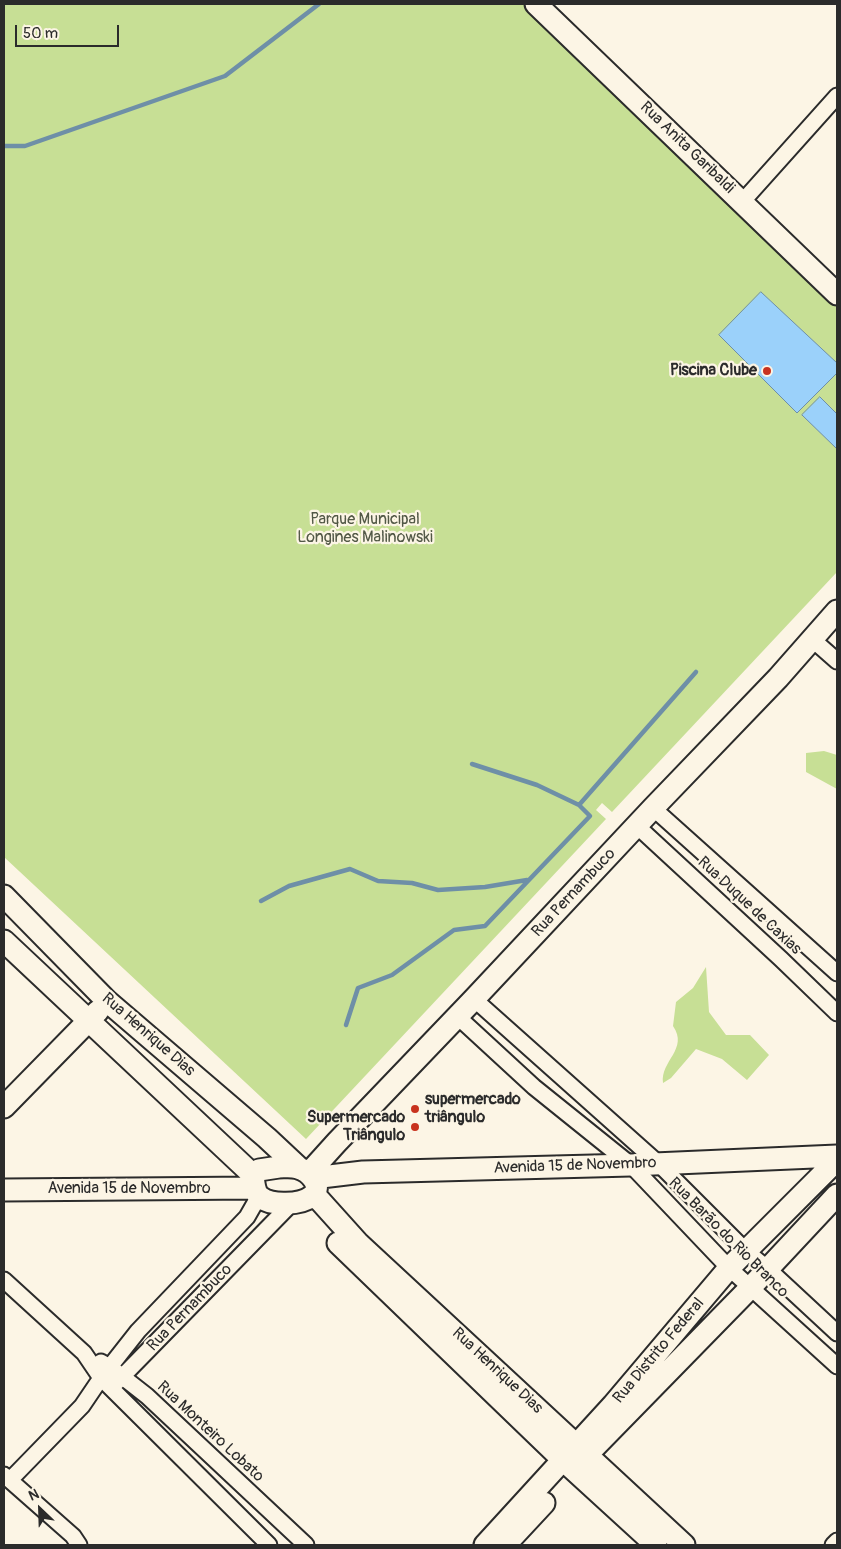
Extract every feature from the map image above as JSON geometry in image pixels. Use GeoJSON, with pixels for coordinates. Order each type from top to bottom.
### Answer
{"type":"FeatureCollection","features":[{"type":"Feature","properties":{"kind":"street","name":"Rua Anita Garibaldi"},"geometry":{"type":"LineString","coordinates":[[536,4],[743,201],[837,294]]}},
{"type":"Feature","properties":{"kind":"street"},"geometry":{"type":"LineString","coordinates":[[743,201],[837,96]]}},
{"type":"Feature","properties":{"kind":"street","name":"Rua Pernambuco"},"geometry":{"type":"LineString","coordinates":[[7,1477],[306,1186],[337,1142],[458,1017],[652,808],[778,678],[812,639],[834,621]]}},
{"type":"Feature","properties":{"kind":"street"},"geometry":{"type":"LineString","coordinates":[[812,639],[837,661]]}},
{"type":"Feature","properties":{"kind":"street","name":"Rua Duque de Caxias"},"geometry":{"type":"LineString","coordinates":[[652,808],[837,973]]}},
{"type":"Feature","properties":{"kind":"street","name":"Rua Duque de Caxias"},"geometry":{"type":"LineString","coordinates":[[637,826],[837,1013]]}},
{"type":"Feature","properties":{"kind":"street","name":"Rua Henrique Dias"},"geometry":{"type":"LineString","coordinates":[[4,896],[107,1001],[267,1138],[306,1186],[349,1254],[575,1457],[678,1543]]}},
{"type":"Feature","properties":{"kind":"street"},"geometry":{"type":"LineString","coordinates":[[781,959],[799,938]]}},
{"type":"Feature","properties":{"kind":"street","name":"Rua Henrique Dias"},"geometry":{"type":"LineString","coordinates":[[4,941],[88,1021],[255,1187]]}},
{"type":"Feature","properties":{"kind":"street","name":"Rua Barão do Rio Branco"},"geometry":{"type":"LineString","coordinates":[[474,1000],[665,1170],[746,1251],[768,1268],[837,1333]]}},
{"type":"Feature","properties":{"kind":"street"},"geometry":{"type":"LineString","coordinates":[[4,1107],[107,1001]]}},
{"type":"Feature","properties":{"kind":"street","name":"Rua Barão do Rio Branco"},"geometry":{"type":"LineString","coordinates":[[458,1017],[534,1087],[637,1172],[729,1268],[837,1366]]}},
{"type":"Feature","properties":{"kind":"street"},"geometry":{"type":"LineString","coordinates":[[534,1087],[550,1068]]}},
{"type":"Feature","properties":{"kind":"street","name":"Avenida 15 de Novembro"},"geometry":{"type":"LineString","coordinates":[[4,1190],[255,1187],[268,1202],[306,1186],[835,1164]]}},
{"type":"Feature","properties":{"kind":"street","name":"Rua Distrito Federal"},"geometry":{"type":"LineString","coordinates":[[505,1545],[575,1457],[613,1405],[729,1268],[835,1164]]}},
{"type":"Feature","properties":{"kind":"street","name":"Avenida 15 de Novembro"},"geometry":{"type":"LineString","coordinates":[[255,1187],[259,1170],[279,1167],[306,1186]]}},
{"type":"Feature","properties":{"kind":"street","name":"Rua Pernambuco"},"geometry":{"type":"LineString","coordinates":[[111,1377],[138,1331],[247,1217],[255,1187]]}},
{"type":"Feature","properties":{"kind":"street","name":"Rua Distrito Federal"},"geometry":{"type":"LineString","coordinates":[[484,1545],[750,1288],[837,1195]]}},
{"type":"Feature","properties":{"kind":"street","name":"Rua Monteiro Lobato"},"geometry":{"type":"LineString","coordinates":[[4,1280],[111,1377],[269,1545]]}},
{"type":"Feature","properties":{"kind":"street","name":"Rua Monteiro Lobato"},"geometry":{"type":"LineString","coordinates":[[111,1377],[147,1396],[306,1545]]}},
{"type":"Feature","properties":{"kind":"street","name":"Rua Henrique Dias"},"geometry":{"type":"LineString","coordinates":[[575,1457],[656,1545]]}},
{"type":"Feature","properties":{"kind":"street"},"geometry":{"type":"LineString","coordinates":[[7,1477],[73,1536],[78,1545]]}},
{"type":"Feature","properties":{"kind":"street"},"geometry":{"type":"LineString","coordinates":[[833,1545],[837,1541]]}},
{"type":"Feature","properties":{"kind":"green space","name":"Parque Municipal Longines Malinowski"},"geometry":{"type":"Polygon","coordinates":[[[4,4],[530,4],[706,179],[837,305],[837,572],[612,812],[602,803],[596,810],[606,819],[306,1139],[4,857],[4,4]]]}},
{"type":"Feature","properties":{"kind":"green space"},"geometry":{"type":"Polygon","coordinates":[[[824,751],[837,755],[837,789],[806,772],[806,753],[824,751]]]}},
{"type":"Feature","properties":{"kind":"green space"},"geometry":{"type":"Polygon","coordinates":[[[706,967],[709,1012],[726,1035],[750,1035],[769,1055],[747,1080],[722,1059],[696,1049],[671,1078],[663,1083],[663,1075],[678,1042],[673,1026],[676,1002],[693,988],[706,967]]]}},
{"type":"Feature","properties":{"kind":"water"},"geometry":{"type":"Polygon","coordinates":[[[761,292],[837,363],[837,373],[797,413],[719,335],[761,292]]]}},
{"type":"Feature","properties":{"kind":"water"},"geometry":{"type":"Polygon","coordinates":[[[820,397],[837,414],[837,449],[802,415],[820,397]]]}},
{"type":"Feature","properties":{"kind":"waterway"},"geometry":{"type":"LineString","coordinates":[[4,146],[25,146],[225,76],[319,4]]}},
{"type":"Feature","properties":{"kind":"waterway"},"geometry":{"type":"LineString","coordinates":[[579,805],[696,672]]}},
{"type":"Feature","properties":{"kind":"waterway"},"geometry":{"type":"LineString","coordinates":[[346,1025],[358,988],[392,975],[454,930],[485,926],[590,816],[579,805],[537,785],[472,764]]}},
{"type":"Feature","properties":{"kind":"waterway"},"geometry":{"type":"LineString","coordinates":[[261,901],[289,886],[350,869],[378,881],[412,883],[438,890],[485,887],[527,880]]}},
{"type":"Feature","properties":{"kind":"place","name":"Piscina Clube"},"geometry":{"type":"Point","coordinates":[767,371]}},
{"type":"Feature","properties":{"kind":"place","name":"supermercado triângulo"},"geometry":{"type":"Point","coordinates":[415,1109]}},
{"type":"Feature","properties":{"kind":"place","name":"Supermercado Triângulo"},"geometry":{"type":"Point","coordinates":[415,1127]}}]}
